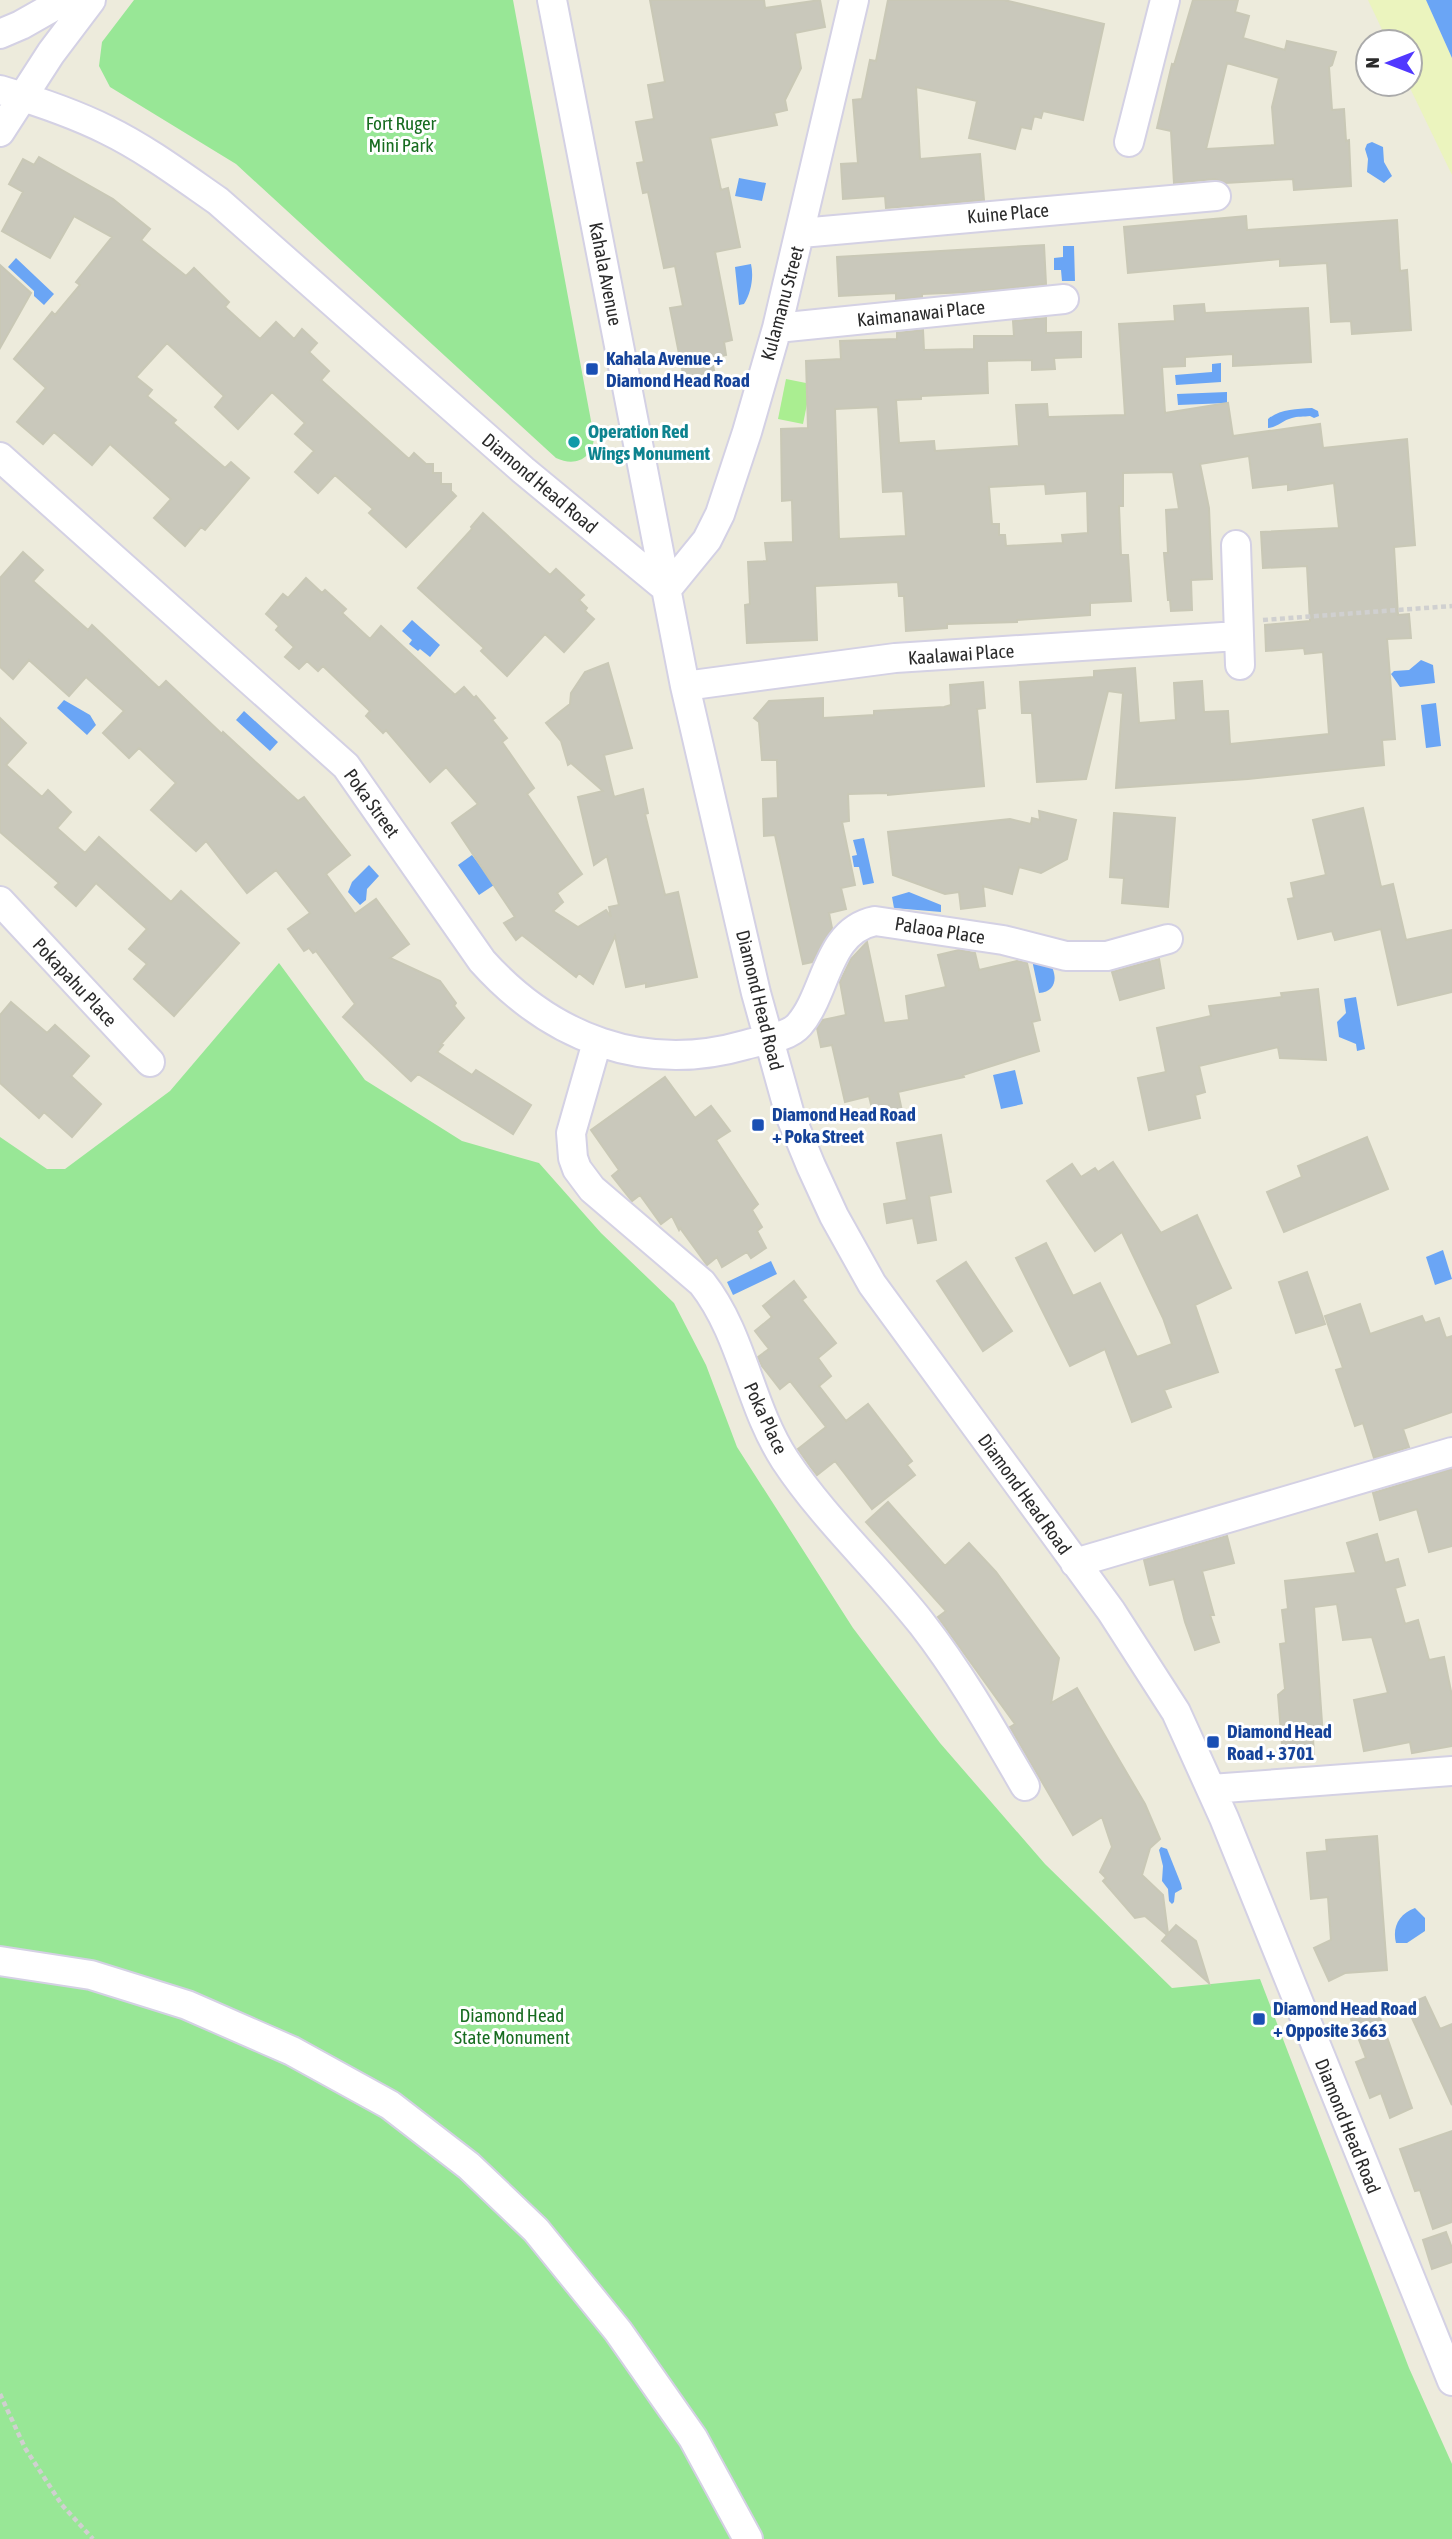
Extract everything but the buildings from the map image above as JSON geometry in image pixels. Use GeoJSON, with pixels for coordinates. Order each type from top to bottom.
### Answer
{"type":"FeatureCollection","features":[{"type":"Feature","properties":{"kind":"street"},"geometry":{"type":"LineString","coordinates":[[0,34],[65,0]]}},
{"type":"Feature","properties":{"kind":"street"},"geometry":{"type":"LineString","coordinates":[[0,132],[11,93],[91,0]]}},
{"type":"Feature","properties":{"kind":"street","name":"Kahala Avenue"},"geometry":{"type":"LineString","coordinates":[[552,0],[667,589]]}},
{"type":"Feature","properties":{"kind":"street","name":"Kulamanu Street"},"geometry":{"type":"LineString","coordinates":[[667,589],[707,540],[720,514],[747,432],[801,233],[854,0]]}},
{"type":"Feature","properties":{"kind":"street"},"geometry":{"type":"LineString","coordinates":[[1129,142],[1165,0]]}},
{"type":"Feature","properties":{"kind":"street","name":"Diamond Head Road"},"geometry":{"type":"LineString","coordinates":[[11,93],[64,111],[109,131],[166,165],[218,201],[523,470],[667,589],[685,686],[756,993],[790,1115],[806,1153],[852,1251],[894,1316],[1156,1678],[1193,1747],[1449,2360]]}},
{"type":"Feature","properties":{"kind":"street","name":"Kuine Place"},"geometry":{"type":"LineString","coordinates":[[801,233],[1216,196]]}},
{"type":"Feature","properties":{"kind":"street","name":"Kaimanawai Place"},"geometry":{"type":"LineString","coordinates":[[777,328],[1064,299]]}},
{"type":"Feature","properties":{"kind":"street","name":"Poka Street"},"geometry":{"type":"LineString","coordinates":[[0,457],[346,766],[482,961],[502,983],[547,1018],[597,1042],[650,1054],[691,1056],[718,1052],[768,1038]]}},
{"type":"Feature","properties":{"kind":"street"},"geometry":{"type":"LineString","coordinates":[[1236,545],[1240,665]]}},
{"type":"Feature","properties":{"kind":"street","name":"Kaalawai Place"},"geometry":{"type":"LineString","coordinates":[[685,686],[895,658],[1238,629]]}},
{"type":"Feature","properties":{"kind":"street","name":"Pokapahu Place"},"geometry":{"type":"LineString","coordinates":[[0,901],[150,1062]]}},
{"type":"Feature","properties":{"kind":"street","name":"Palaoa Place"},"geometry":{"type":"LineString","coordinates":[[768,1038],[790,1032],[799,1025],[846,936],[865,923],[885,921],[968,934],[1066,956],[1107,956],[1168,939]]}},
{"type":"Feature","properties":{"kind":"street","name":"Poka Place"},"geometry":{"type":"LineString","coordinates":[[597,1042],[571,1133],[573,1158],[577,1169],[592,1189],[702,1283],[714,1298],[723,1314],[759,1409],[778,1448],[800,1480],[944,1653],[1025,1786]]}},
{"type":"Feature","properties":{"kind":"street"},"geometry":{"type":"LineString","coordinates":[[1075,1563],[1452,1452]]}},
{"type":"Feature","properties":{"kind":"street"},"geometry":{"type":"LineString","coordinates":[[1211,1789],[1452,1771]]}},
{"type":"Feature","properties":{"kind":"street"},"geometry":{"type":"LineString","coordinates":[[0,1961],[91,1975],[187,2005],[292,2051],[390,2105],[469,2166],[536,2230],[618,2331],[693,2438],[748,2539]]}},
{"type":"Feature","properties":{"kind":"path"},"geometry":{"type":"LineString","coordinates":[[1238,629],[1452,606]]}},
{"type":"Feature","properties":{"kind":"path"},"geometry":{"type":"LineString","coordinates":[[0,2394],[25,2448],[62,2505],[93,2539]]}},
{"type":"Feature","properties":{"kind":"green space","name":"Fort Ruger Mini Park"},"geometry":{"type":"Polygon","coordinates":[[[134,0],[513,0],[594,437],[587,456],[570,462],[556,458],[236,164],[110,87],[99,66],[102,42],[134,0]]]}},
{"type":"Feature","properties":{"kind":"green space"},"geometry":{"type":"Polygon","coordinates":[[[786,379],[811,384],[803,424],[778,419],[786,379]]]}},
{"type":"Feature","properties":{"kind":"green space","name":"Diamond Head State Monument"},"geometry":{"type":"Polygon","coordinates":[[[279,963],[365,1080],[462,1141],[539,1163],[601,1233],[674,1303],[706,1365],[737,1447],[853,1628],[940,1743],[1045,1864],[1172,1988],[1260,1979],[1409,2368],[1452,2464],[1452,2539],[0,2539],[0,1137],[47,1169],[65,1169],[170,1091],[279,963]]]}},
{"type":"Feature","properties":{"kind":"sand"},"geometry":{"type":"Polygon","coordinates":[[[1368,0],[1426,0],[1452,58],[1452,175],[1415,98],[1424,98],[1424,28],[1381,28],[1368,0]]]}},
{"type":"Feature","properties":{"kind":"water"},"geometry":{"type":"Polygon","coordinates":[[[1426,0],[1452,0],[1452,58],[1426,0]]]}},
{"type":"Feature","properties":{"kind":"water"},"geometry":{"type":"Polygon","coordinates":[[[1372,142],[1383,147],[1384,162],[1392,176],[1384,183],[1367,172],[1368,159],[1365,149],[1367,144],[1372,142]]]}},
{"type":"Feature","properties":{"kind":"water"},"geometry":{"type":"Polygon","coordinates":[[[739,178],[766,183],[762,201],[735,196],[739,178]]]}},
{"type":"Feature","properties":{"kind":"water"},"geometry":{"type":"Polygon","coordinates":[[[1063,246],[1074,246],[1075,281],[1062,281],[1061,270],[1054,270],[1054,258],[1063,257],[1063,246]]]}},
{"type":"Feature","properties":{"kind":"water"},"geometry":{"type":"Polygon","coordinates":[[[16,258],[54,294],[44,305],[34,296],[34,291],[8,267],[16,258]]]}},
{"type":"Feature","properties":{"kind":"water"},"geometry":{"type":"Polygon","coordinates":[[[751,264],[750,290],[744,304],[739,305],[735,267],[751,264]]]}},
{"type":"Feature","properties":{"kind":"water"},"geometry":{"type":"Polygon","coordinates":[[[1221,363],[1221,382],[1176,385],[1175,375],[1212,372],[1212,364],[1221,363]]]}},
{"type":"Feature","properties":{"kind":"water"},"geometry":{"type":"Polygon","coordinates":[[[1227,392],[1227,403],[1178,405],[1177,394],[1227,392]]]}},
{"type":"Feature","properties":{"kind":"water"},"geometry":{"type":"Polygon","coordinates":[[[1312,408],[1318,411],[1319,416],[1294,417],[1268,428],[1268,419],[1278,413],[1312,408]]]}},
{"type":"Feature","properties":{"kind":"water"},"geometry":{"type":"Polygon","coordinates":[[[412,620],[440,645],[430,657],[409,644],[412,640],[402,631],[412,620]]]}},
{"type":"Feature","properties":{"kind":"water"},"geometry":{"type":"Polygon","coordinates":[[[1421,660],[1433,665],[1435,683],[1400,687],[1391,674],[1394,671],[1409,670],[1421,660]]]}},
{"type":"Feature","properties":{"kind":"water"},"geometry":{"type":"Polygon","coordinates":[[[64,700],[90,715],[96,725],[87,735],[57,708],[64,700]]]}},
{"type":"Feature","properties":{"kind":"water"},"geometry":{"type":"Polygon","coordinates":[[[1436,703],[1441,746],[1426,748],[1421,705],[1436,703]]]}},
{"type":"Feature","properties":{"kind":"water"},"geometry":{"type":"Polygon","coordinates":[[[244,711],[278,742],[270,751],[236,720],[244,711]]]}},
{"type":"Feature","properties":{"kind":"water"},"geometry":{"type":"Polygon","coordinates":[[[864,838],[874,883],[863,885],[859,867],[854,867],[852,856],[857,855],[853,840],[864,838]]]}},
{"type":"Feature","properties":{"kind":"water"},"geometry":{"type":"Polygon","coordinates":[[[472,855],[482,868],[485,865],[497,883],[479,895],[458,865],[472,855]]]}},
{"type":"Feature","properties":{"kind":"water"},"geometry":{"type":"Polygon","coordinates":[[[369,865],[379,876],[367,889],[366,900],[360,905],[348,892],[352,882],[369,865]]]}},
{"type":"Feature","properties":{"kind":"water"},"geometry":{"type":"Polygon","coordinates":[[[909,892],[941,905],[941,912],[894,908],[892,897],[909,892]]]}},
{"type":"Feature","properties":{"kind":"water"},"geometry":{"type":"Polygon","coordinates":[[[1032,960],[1048,961],[1051,966],[1055,976],[1053,986],[1045,992],[1039,993],[1032,960]]]}},
{"type":"Feature","properties":{"kind":"water"},"geometry":{"type":"Polygon","coordinates":[[[1356,997],[1365,1049],[1357,1051],[1356,1044],[1339,1037],[1337,1022],[1346,1013],[1344,999],[1356,997]]]}},
{"type":"Feature","properties":{"kind":"water"},"geometry":{"type":"Polygon","coordinates":[[[1015,1070],[1023,1104],[1001,1109],[993,1075],[1015,1070]]]}},
{"type":"Feature","properties":{"kind":"water"},"geometry":{"type":"Polygon","coordinates":[[[1443,1250],[1452,1279],[1435,1285],[1426,1257],[1443,1250]]]}},
{"type":"Feature","properties":{"kind":"water"},"geometry":{"type":"Polygon","coordinates":[[[771,1261],[777,1274],[733,1295],[727,1282],[771,1261]]]}},
{"type":"Feature","properties":{"kind":"water"},"geometry":{"type":"Polygon","coordinates":[[[1161,1847],[1167,1849],[1182,1889],[1175,1893],[1172,1904],[1169,1901],[1168,1889],[1162,1881],[1161,1847]]]}},
{"type":"Feature","properties":{"kind":"water"},"geometry":{"type":"Polygon","coordinates":[[[1415,1908],[1425,1918],[1425,1931],[1407,1943],[1396,1943],[1398,1922],[1415,1908]]]}},
{"type":"Feature","properties":{"kind":"place","name":"Kahala Avenue + Diamond Head Road"},"geometry":{"type":"Point","coordinates":[592,369]}},
{"type":"Feature","properties":{"kind":"place","name":"Operation Red Wings Monument"},"geometry":{"type":"Point","coordinates":[574,442]}},
{"type":"Feature","properties":{"kind":"place","name":"Diamond Head Road + Poka Street"},"geometry":{"type":"Point","coordinates":[758,1125]}},
{"type":"Feature","properties":{"kind":"place","name":"Diamond Head Road + 3701"},"geometry":{"type":"Point","coordinates":[1213,1742]}},
{"type":"Feature","properties":{"kind":"place","name":"Diamond Head Road + Opposite 3663"},"geometry":{"type":"Point","coordinates":[1259,2019]}}]}
